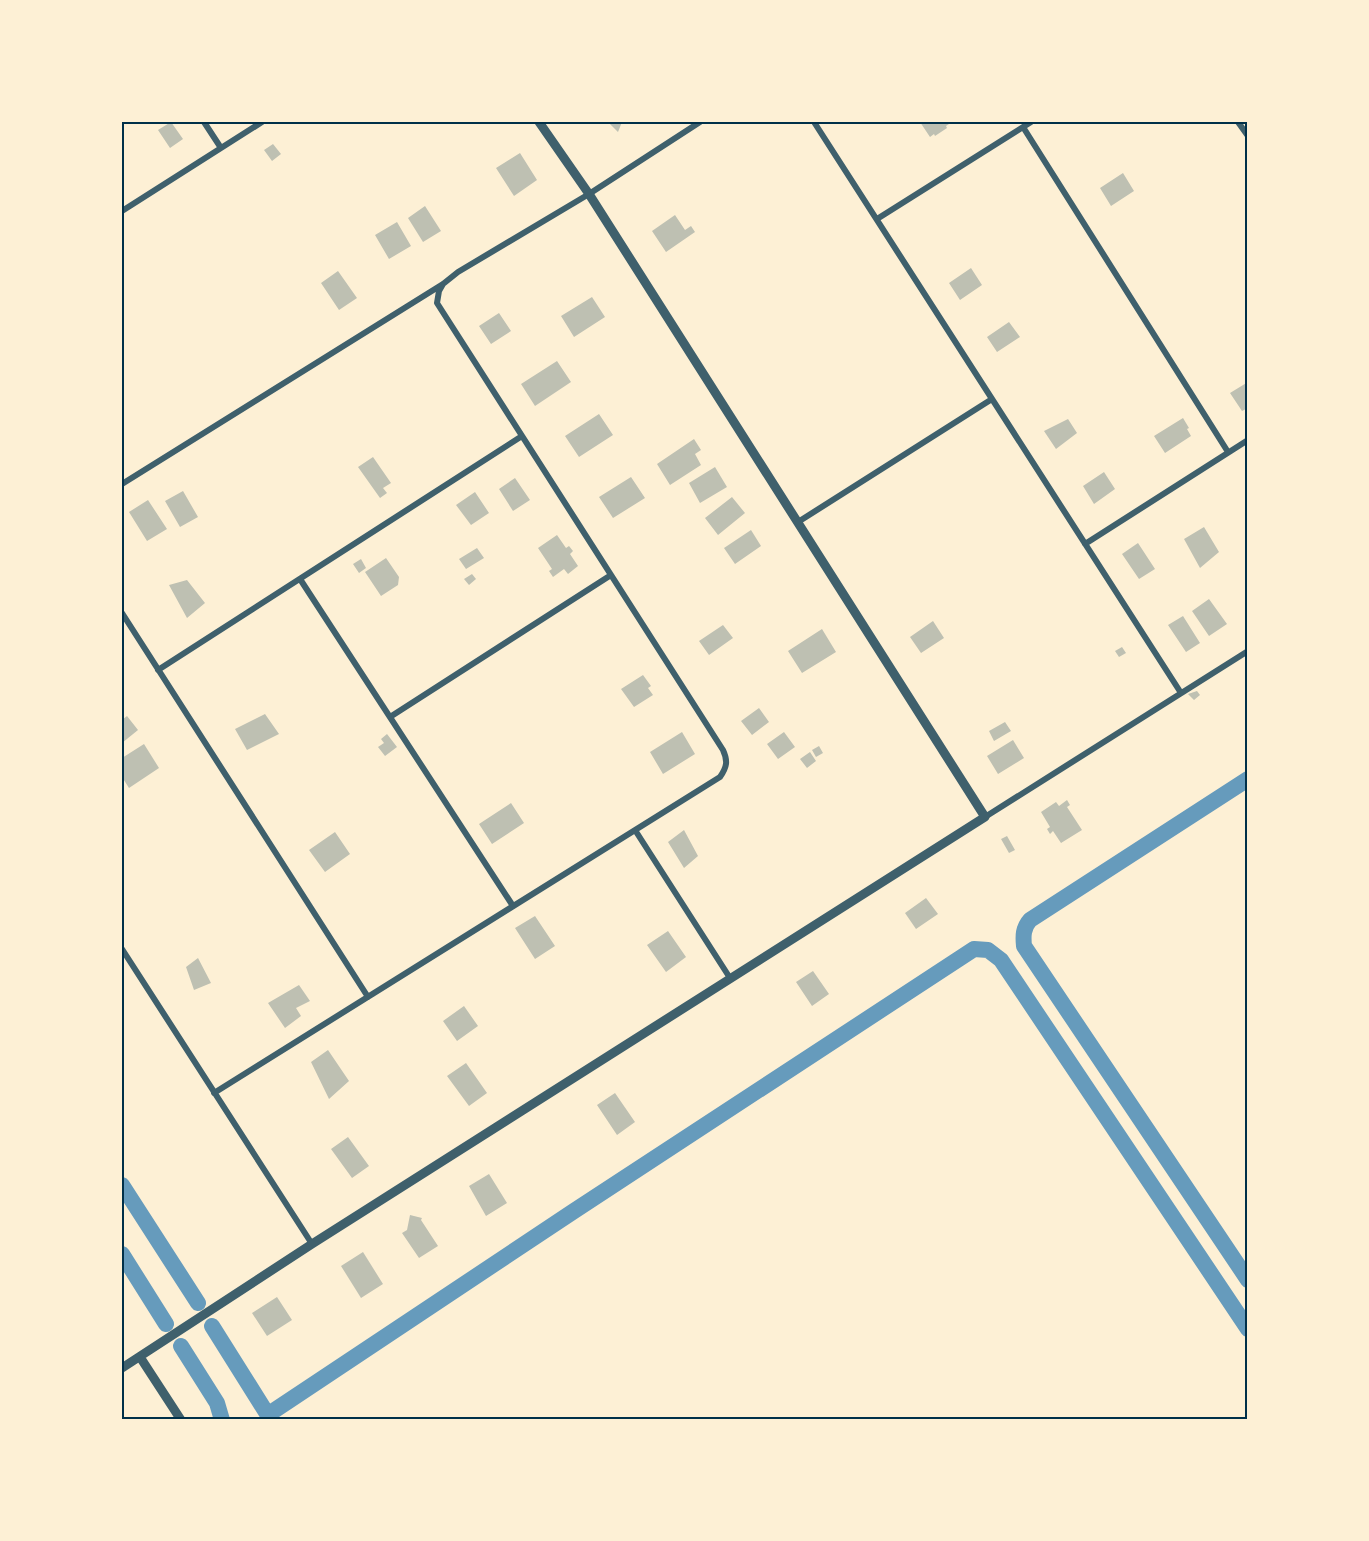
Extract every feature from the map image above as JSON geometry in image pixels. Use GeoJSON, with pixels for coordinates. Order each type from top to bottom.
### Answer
{"type":"FeatureCollection","features":[{"type":"Feature","properties":{"kind":"street"},"geometry":{"type":"LineString","coordinates":[[204,122],[220,148]]}},
{"type":"Feature","properties":{"kind":"street"},"geometry":{"type":"LineString","coordinates":[[122,211],[262,122]]}},
{"type":"Feature","properties":{"kind":"street"},"geometry":{"type":"LineString","coordinates":[[539,122],[589,194],[985,817]]}},
{"type":"Feature","properties":{"kind":"street"},"geometry":{"type":"LineString","coordinates":[[122,484],[443,284],[458,272],[589,194],[700,122]]}},
{"type":"Feature","properties":{"kind":"street"},"geometry":{"type":"LineString","coordinates":[[814,122],[1180,693]]}},
{"type":"Feature","properties":{"kind":"street"},"geometry":{"type":"LineString","coordinates":[[877,219],[1031,122]]}},
{"type":"Feature","properties":{"kind":"street"},"geometry":{"type":"LineString","coordinates":[[1238,122],[1248,136]]}},
{"type":"Feature","properties":{"kind":"street"},"geometry":{"type":"LineString","coordinates":[[1023,127],[1228,452]]}},
{"type":"Feature","properties":{"kind":"street"},"geometry":{"type":"LineString","coordinates":[[214,1094],[720,777],[725,769],[727,759],[437,303],[443,284]]}},
{"type":"Feature","properties":{"kind":"street"},"geometry":{"type":"LineString","coordinates":[[798,522],[992,399]]}},
{"type":"Feature","properties":{"kind":"street"},"geometry":{"type":"LineString","coordinates":[[158,670],[522,436]]}},
{"type":"Feature","properties":{"kind":"street"},"geometry":{"type":"LineString","coordinates":[[1085,544],[1248,440]]}},
{"type":"Feature","properties":{"kind":"street"},"geometry":{"type":"LineString","coordinates":[[390,717],[611,575]]}},
{"type":"Feature","properties":{"kind":"street"},"geometry":{"type":"LineString","coordinates":[[300,579],[513,906]]}},
{"type":"Feature","properties":{"kind":"street"},"geometry":{"type":"LineString","coordinates":[[122,614],[368,997]]}},
{"type":"Feature","properties":{"kind":"street"},"geometry":{"type":"LineString","coordinates":[[122,1368],[312,1244],[1248,651]]}},
{"type":"Feature","properties":{"kind":"street"},"geometry":{"type":"LineString","coordinates":[[635,830],[730,978]]}},
{"type":"Feature","properties":{"kind":"street"},"geometry":{"type":"LineString","coordinates":[[122,949],[312,1244]]}},
{"type":"Feature","properties":{"kind":"street"},"geometry":{"type":"LineString","coordinates":[[140,1357],[180,1419]]}},
{"type":"Feature","properties":{"kind":"building"},"geometry":{"type":"Polygon","coordinates":[[[171,122],[183,139],[170,148],[158,130],[171,122]]]}},
{"type":"Feature","properties":{"kind":"building"},"geometry":{"type":"Polygon","coordinates":[[[608,122],[622,122],[618,132],[608,122]]]}},
{"type":"Feature","properties":{"kind":"building"},"geometry":{"type":"Polygon","coordinates":[[[920,122],[948,122],[949,124],[947,128],[930,137],[920,122]]]}},
{"type":"Feature","properties":{"kind":"building"},"geometry":{"type":"Polygon","coordinates":[[[273,144],[281,154],[272,161],[264,150],[273,144]]]}},
{"type":"Feature","properties":{"kind":"building"},"geometry":{"type":"Polygon","coordinates":[[[520,153],[537,180],[514,196],[496,168],[520,153]]]}},
{"type":"Feature","properties":{"kind":"building"},"geometry":{"type":"Polygon","coordinates":[[[1123,173],[1134,191],[1111,206],[1100,188],[1123,173]]]}},
{"type":"Feature","properties":{"kind":"building"},"geometry":{"type":"Polygon","coordinates":[[[425,206],[441,231],[423,242],[408,218],[425,206]]]}},
{"type":"Feature","properties":{"kind":"building"},"geometry":{"type":"Polygon","coordinates":[[[675,215],[685,230],[691,226],[695,232],[666,252],[652,231],[675,215]]]}},
{"type":"Feature","properties":{"kind":"building"},"geometry":{"type":"Polygon","coordinates":[[[397,222],[411,246],[389,259],[375,235],[397,222]]]}},
{"type":"Feature","properties":{"kind":"building"},"geometry":{"type":"Polygon","coordinates":[[[971,268],[982,285],[960,300],[949,283],[971,268]]]}},
{"type":"Feature","properties":{"kind":"building"},"geometry":{"type":"Polygon","coordinates":[[[338,271],[357,298],[339,310],[321,283],[338,271]]]}},
{"type":"Feature","properties":{"kind":"building"},"geometry":{"type":"Polygon","coordinates":[[[592,297],[605,317],[574,337],[561,316],[592,297]]]}},
{"type":"Feature","properties":{"kind":"building"},"geometry":{"type":"Polygon","coordinates":[[[499,313],[511,331],[491,344],[479,326],[499,313]]]}},
{"type":"Feature","properties":{"kind":"building"},"geometry":{"type":"Polygon","coordinates":[[[1009,322],[1020,337],[997,352],[987,337],[1009,322]]]}},
{"type":"Feature","properties":{"kind":"building"},"geometry":{"type":"Polygon","coordinates":[[[557,361],[571,382],[535,406],[521,384],[557,361]]]}},
{"type":"Feature","properties":{"kind":"building"},"geometry":{"type":"Polygon","coordinates":[[[1248,382],[1248,408],[1242,411],[1230,393],[1248,382]]]}},
{"type":"Feature","properties":{"kind":"building"},"geometry":{"type":"Polygon","coordinates":[[[599,414],[613,435],[579,457],[565,436],[599,414]]]}},
{"type":"Feature","properties":{"kind":"building"},"geometry":{"type":"Polygon","coordinates":[[[1183,418],[1191,436],[1165,453],[1154,436],[1183,418]]]}},
{"type":"Feature","properties":{"kind":"building"},"geometry":{"type":"Polygon","coordinates":[[[1068,419],[1077,433],[1056,449],[1044,431],[1068,419]]]}},
{"type":"Feature","properties":{"kind":"building"},"geometry":{"type":"Polygon","coordinates":[[[694,439],[701,450],[695,454],[701,465],[670,485],[657,464],[694,439]]]}},
{"type":"Feature","properties":{"kind":"building"},"geometry":{"type":"Polygon","coordinates":[[[373,457],[391,483],[383,488],[387,493],[380,498],[358,467],[373,457]]]}},
{"type":"Feature","properties":{"kind":"building"},"geometry":{"type":"Polygon","coordinates":[[[715,467],[727,487],[700,503],[689,483],[715,467]]]}},
{"type":"Feature","properties":{"kind":"building"},"geometry":{"type":"Polygon","coordinates":[[[1104,472],[1115,489],[1094,504],[1083,486],[1104,472]]]}},
{"type":"Feature","properties":{"kind":"building"},"geometry":{"type":"Polygon","coordinates":[[[631,477],[645,498],[613,518],[599,497],[631,477]]]}},
{"type":"Feature","properties":{"kind":"building"},"geometry":{"type":"Polygon","coordinates":[[[515,478],[530,500],[513,511],[499,489],[515,478]]]}},
{"type":"Feature","properties":{"kind":"building"},"geometry":{"type":"Polygon","coordinates":[[[183,491],[198,517],[180,527],[165,501],[183,491]]]}},
{"type":"Feature","properties":{"kind":"building"},"geometry":{"type":"Polygon","coordinates":[[[475,492],[489,513],[471,525],[456,505],[475,492]]]}},
{"type":"Feature","properties":{"kind":"building"},"geometry":{"type":"Polygon","coordinates":[[[732,497],[745,513],[718,535],[705,518],[732,497]]]}},
{"type":"Feature","properties":{"kind":"building"},"geometry":{"type":"Polygon","coordinates":[[[148,500],[167,529],[147,541],[129,512],[148,500]]]}},
{"type":"Feature","properties":{"kind":"building"},"geometry":{"type":"Polygon","coordinates":[[[1204,527],[1219,552],[1200,568],[1184,539],[1204,527]]]}},
{"type":"Feature","properties":{"kind":"building"},"geometry":{"type":"Polygon","coordinates":[[[751,530],[761,546],[735,564],[724,548],[751,530]]]}},
{"type":"Feature","properties":{"kind":"building"},"geometry":{"type":"Polygon","coordinates":[[[557,535],[566,548],[569,546],[573,551],[570,554],[578,566],[568,574],[564,569],[553,577],[549,571],[552,569],[538,548],[557,535]]]}},
{"type":"Feature","properties":{"kind":"building"},"geometry":{"type":"Polygon","coordinates":[[[1138,543],[1155,569],[1139,579],[1122,554],[1138,543]]]}},
{"type":"Feature","properties":{"kind":"building"},"geometry":{"type":"Polygon","coordinates":[[[477,548],[484,558],[466,569],[459,559],[477,548]]]}},
{"type":"Feature","properties":{"kind":"building"},"geometry":{"type":"Polygon","coordinates":[[[386,558],[399,577],[398,585],[381,596],[365,572],[386,558]]]}},
{"type":"Feature","properties":{"kind":"building"},"geometry":{"type":"Polygon","coordinates":[[[361,559],[366,568],[359,573],[353,564],[361,559]]]}},
{"type":"Feature","properties":{"kind":"building"},"geometry":{"type":"Polygon","coordinates":[[[472,574],[476,579],[469,585],[464,579],[472,574]]]}},
{"type":"Feature","properties":{"kind":"building"},"geometry":{"type":"Polygon","coordinates":[[[187,580],[205,603],[187,618],[169,585],[187,580]]]}},
{"type":"Feature","properties":{"kind":"building"},"geometry":{"type":"Polygon","coordinates":[[[1209,599],[1227,624],[1209,636],[1192,611],[1209,599]]]}},
{"type":"Feature","properties":{"kind":"building"},"geometry":{"type":"Polygon","coordinates":[[[1183,616],[1200,643],[1186,652],[1168,625],[1183,616]]]}},
{"type":"Feature","properties":{"kind":"building"},"geometry":{"type":"Polygon","coordinates":[[[933,621],[944,638],[921,653],[910,637],[933,621]]]}},
{"type":"Feature","properties":{"kind":"building"},"geometry":{"type":"Polygon","coordinates":[[[723,625],[733,638],[709,655],[699,641],[723,625]]]}},
{"type":"Feature","properties":{"kind":"building"},"geometry":{"type":"Polygon","coordinates":[[[822,629],[836,652],[802,673],[788,651],[822,629]]]}},
{"type":"Feature","properties":{"kind":"building"},"geometry":{"type":"Polygon","coordinates":[[[1122,647],[1126,653],[1119,657],[1115,651],[1122,647]]]}},
{"type":"Feature","properties":{"kind":"building"},"geometry":{"type":"Polygon","coordinates":[[[643,675],[651,686],[648,688],[653,695],[634,707],[621,689],[643,675]]]}},
{"type":"Feature","properties":{"kind":"building"},"geometry":{"type":"Polygon","coordinates":[[[1197,691],[1200,695],[1194,700],[1188,694],[1197,691]]]}},
{"type":"Feature","properties":{"kind":"building"},"geometry":{"type":"Polygon","coordinates":[[[759,708],[769,722],[752,735],[741,721],[759,708]]]}},
{"type":"Feature","properties":{"kind":"building"},"geometry":{"type":"Polygon","coordinates":[[[265,714],[279,734],[247,750],[235,729],[265,714]]]}},
{"type":"Feature","properties":{"kind":"building"},"geometry":{"type":"Polygon","coordinates":[[[127,716],[138,730],[122,743],[122,720],[127,716]]]}},
{"type":"Feature","properties":{"kind":"building"},"geometry":{"type":"Polygon","coordinates":[[[1005,722],[1011,731],[994,741],[989,731],[1005,722]]]}},
{"type":"Feature","properties":{"kind":"building"},"geometry":{"type":"Polygon","coordinates":[[[682,732],[695,754],[663,774],[650,752],[682,732]]]}},
{"type":"Feature","properties":{"kind":"building"},"geometry":{"type":"Polygon","coordinates":[[[784,732],[795,747],[778,759],[767,744],[784,732]]]}},
{"type":"Feature","properties":{"kind":"building"},"geometry":{"type":"Polygon","coordinates":[[[387,734],[397,747],[385,756],[378,747],[384,743],[381,739],[387,734]]]}},
{"type":"Feature","properties":{"kind":"building"},"geometry":{"type":"Polygon","coordinates":[[[1013,740],[1024,758],[998,774],[987,756],[1013,740]]]}},
{"type":"Feature","properties":{"kind":"building"},"geometry":{"type":"Polygon","coordinates":[[[144,744],[159,768],[129,788],[122,777],[122,758],[144,744]]]}},
{"type":"Feature","properties":{"kind":"building"},"geometry":{"type":"Polygon","coordinates":[[[819,746],[823,753],[816,757],[812,750],[819,746]]]}},
{"type":"Feature","properties":{"kind":"building"},"geometry":{"type":"Polygon","coordinates":[[[810,752],[816,761],[807,768],[800,759],[810,752]]]}},
{"type":"Feature","properties":{"kind":"building"},"geometry":{"type":"Polygon","coordinates":[[[1067,800],[1070,805],[1067,807],[1082,830],[1061,843],[1053,831],[1050,834],[1047,829],[1050,827],[1041,812],[1056,802],[1059,806],[1067,800]]]}},
{"type":"Feature","properties":{"kind":"building"},"geometry":{"type":"Polygon","coordinates":[[[511,803],[524,823],[492,844],[479,824],[511,803]]]}},
{"type":"Feature","properties":{"kind":"building"},"geometry":{"type":"Polygon","coordinates":[[[684,830],[698,856],[684,868],[668,842],[684,830]]]}},
{"type":"Feature","properties":{"kind":"building"},"geometry":{"type":"Polygon","coordinates":[[[335,832],[350,854],[325,872],[309,850],[335,832]]]}},
{"type":"Feature","properties":{"kind":"building"},"geometry":{"type":"Polygon","coordinates":[[[1007,836],[1015,850],[1009,853],[1001,839],[1007,836]]]}},
{"type":"Feature","properties":{"kind":"building"},"geometry":{"type":"Polygon","coordinates":[[[926,898],[938,914],[916,929],[905,913],[926,898]]]}},
{"type":"Feature","properties":{"kind":"building"},"geometry":{"type":"Polygon","coordinates":[[[535,916],[555,946],[535,959],[515,928],[535,916]]]}},
{"type":"Feature","properties":{"kind":"building"},"geometry":{"type":"Polygon","coordinates":[[[668,931],[686,957],[666,972],[647,945],[668,931]]]}},
{"type":"Feature","properties":{"kind":"building"},"geometry":{"type":"Polygon","coordinates":[[[198,958],[211,983],[194,990],[186,967],[198,958]]]}},
{"type":"Feature","properties":{"kind":"building"},"geometry":{"type":"Polygon","coordinates":[[[813,971],[829,994],[812,1006],[796,982],[813,971]]]}},
{"type":"Feature","properties":{"kind":"building"},"geometry":{"type":"Polygon","coordinates":[[[299,985],[310,1001],[296,1008],[301,1016],[285,1028],[268,1003],[299,985]]]}},
{"type":"Feature","properties":{"kind":"building"},"geometry":{"type":"Polygon","coordinates":[[[464,1006],[478,1026],[457,1041],[443,1021],[464,1006]]]}},
{"type":"Feature","properties":{"kind":"building"},"geometry":{"type":"Polygon","coordinates":[[[328,1050],[349,1081],[329,1099],[311,1062],[328,1050]]]}},
{"type":"Feature","properties":{"kind":"building"},"geometry":{"type":"Polygon","coordinates":[[[466,1063],[487,1093],[469,1106],[447,1076],[466,1063]]]}},
{"type":"Feature","properties":{"kind":"building"},"geometry":{"type":"Polygon","coordinates":[[[615,1093],[635,1122],[617,1135],[597,1105],[615,1093]]]}},
{"type":"Feature","properties":{"kind":"building"},"geometry":{"type":"Polygon","coordinates":[[[348,1137],[369,1166],[352,1178],[331,1149],[348,1137]]]}},
{"type":"Feature","properties":{"kind":"building"},"geometry":{"type":"Polygon","coordinates":[[[489,1174],[507,1203],[486,1216],[469,1186],[489,1174]]]}},
{"type":"Feature","properties":{"kind":"building"},"geometry":{"type":"Polygon","coordinates":[[[410,1215],[422,1218],[421,1220],[438,1246],[419,1258],[402,1233],[407,1230],[410,1215]]]}},
{"type":"Feature","properties":{"kind":"building"},"geometry":{"type":"Polygon","coordinates":[[[363,1252],[383,1284],[361,1298],[341,1266],[363,1252]]]}},
{"type":"Feature","properties":{"kind":"building"},"geometry":{"type":"Polygon","coordinates":[[[277,1297],[292,1320],[267,1336],[252,1313],[277,1297]]]}},
{"type":"Feature","properties":{"kind":"waterway"},"geometry":{"type":"LineString","coordinates":[[1248,779],[1030,920],[1025,929],[1024,939],[1024,946],[1248,1280]]}},
{"type":"Feature","properties":{"kind":"waterway"},"geometry":{"type":"LineString","coordinates":[[269,1414],[974,949],[988,950],[1001,960],[1248,1329]]}},
{"type":"Feature","properties":{"kind":"waterway"},"geometry":{"type":"LineString","coordinates":[[122,1185],[198,1303]]}},
{"type":"Feature","properties":{"kind":"waterway"},"geometry":{"type":"LineString","coordinates":[[122,1254],[166,1324]]}},
{"type":"Feature","properties":{"kind":"waterway"},"geometry":{"type":"LineString","coordinates":[[212,1326],[271,1420]]}},
{"type":"Feature","properties":{"kind":"waterway"},"geometry":{"type":"LineString","coordinates":[[181,1346],[217,1403],[222,1420]]}}]}
